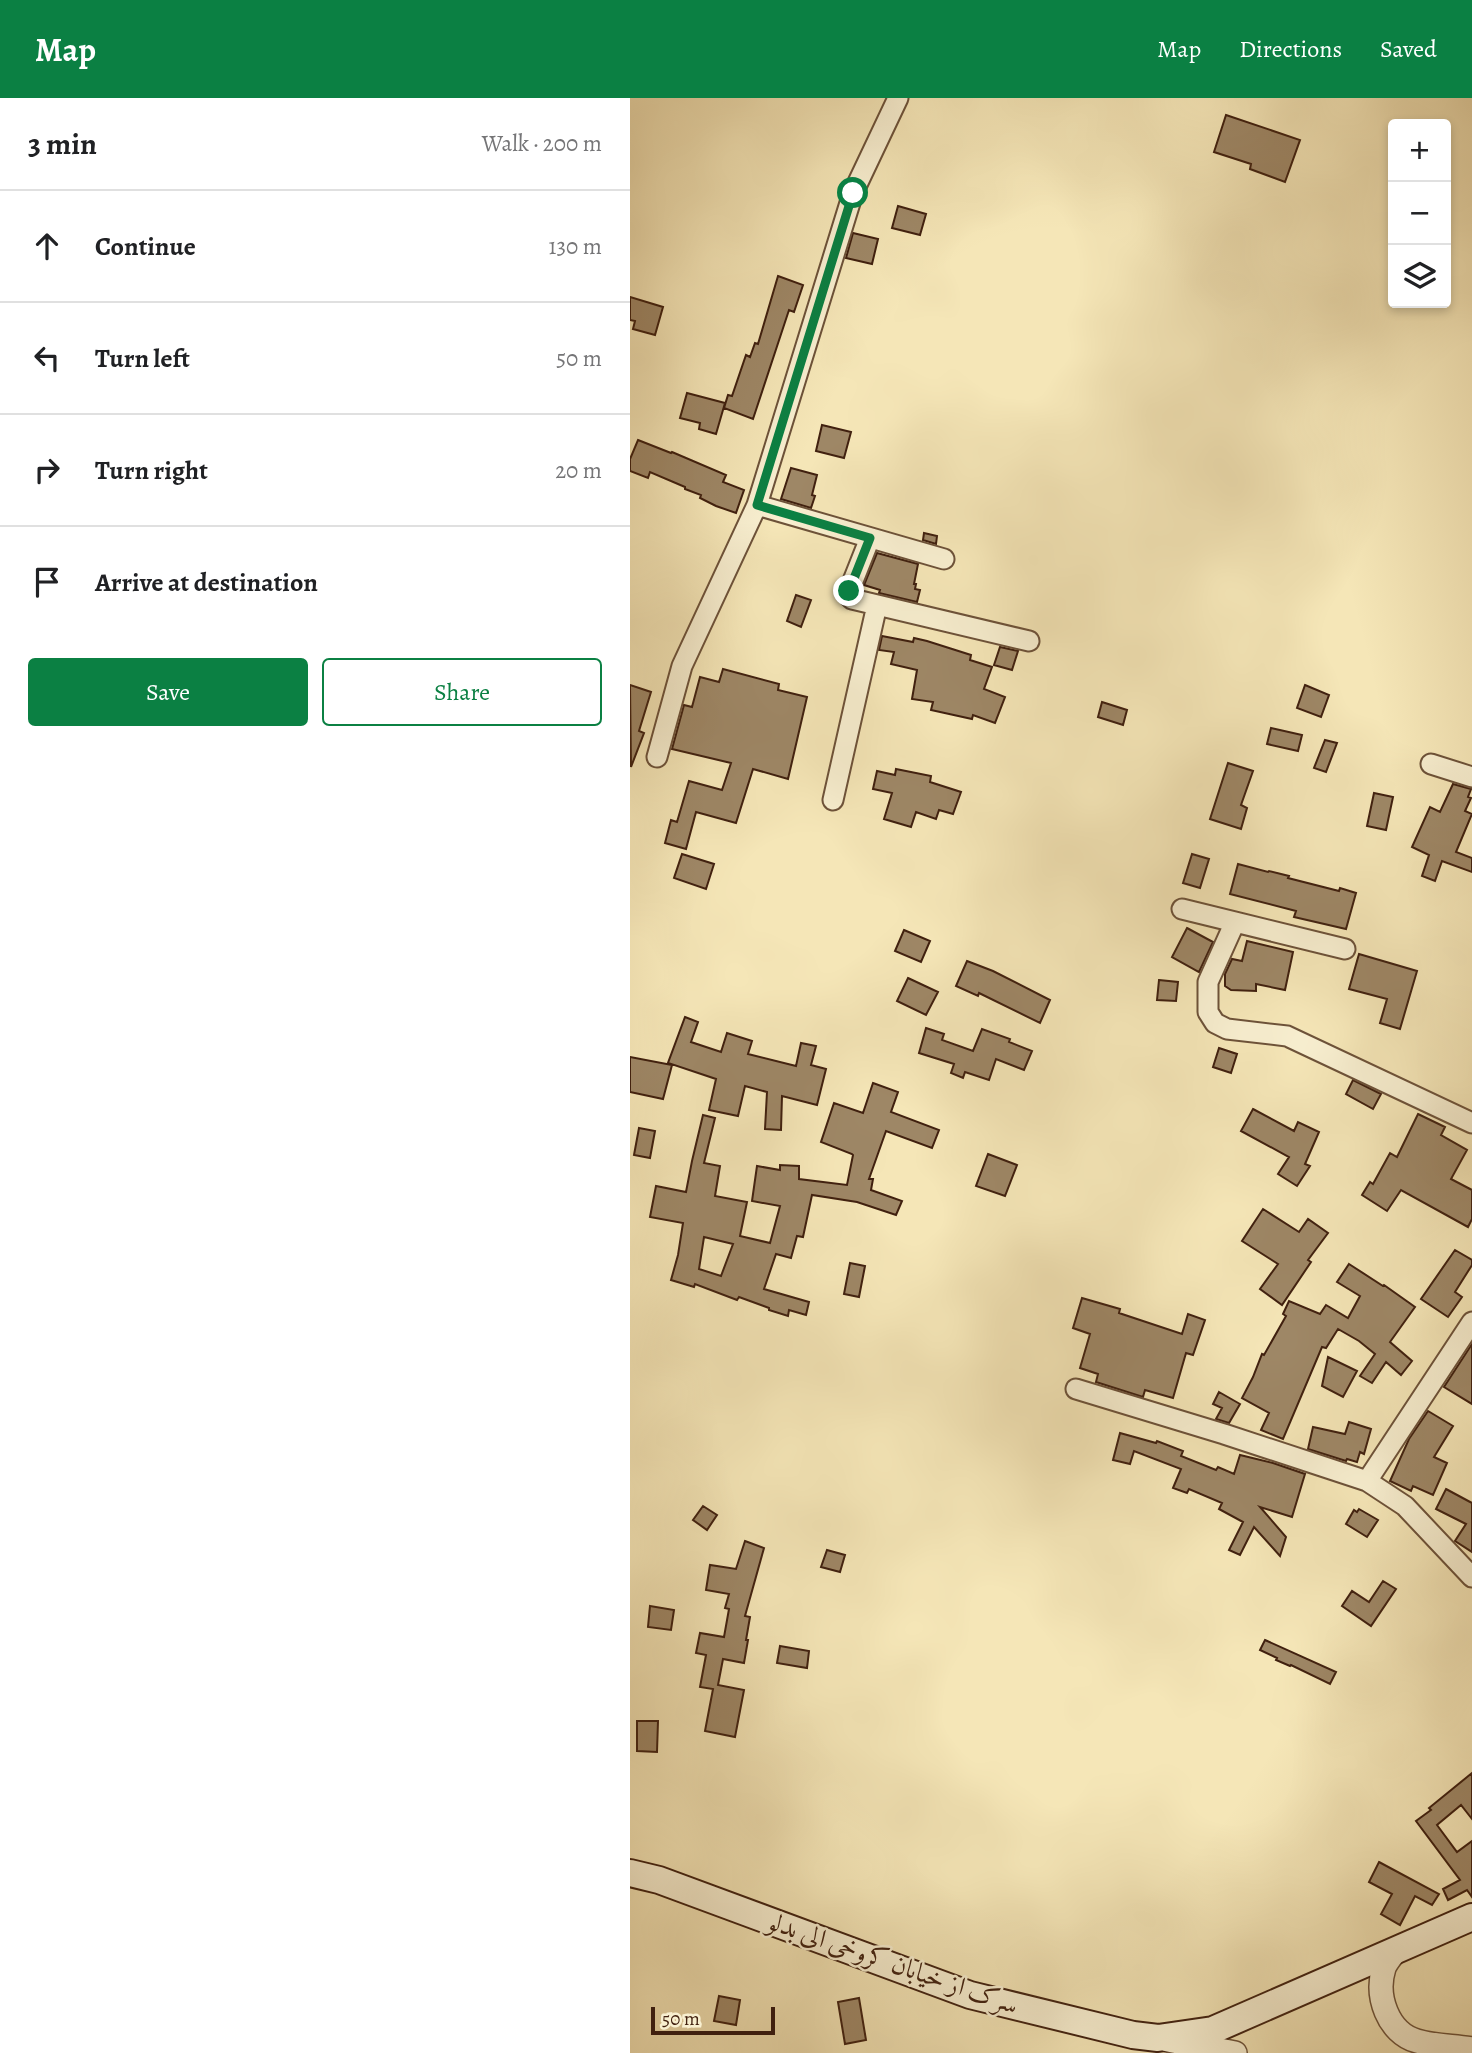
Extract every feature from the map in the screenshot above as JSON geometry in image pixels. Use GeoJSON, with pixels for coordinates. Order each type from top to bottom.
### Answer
{"type":"FeatureCollection","features":[{"type":"Feature","properties":{"kind":"main road","name":"سرک از خیابان کروخی الی بدلو"},"geometry":{"type":"LineString","coordinates":[[630,1873],[659,1880],[970,1995],[1133,2035],[1158,2038],[1213,2030],[1472,1917]]}},
{"type":"Feature","properties":{"kind":"street"},"geometry":{"type":"LineString","coordinates":[[657,758],[682,666],[757,505],[853,193],[898,98]]}},
{"type":"Feature","properties":{"kind":"street"},"geometry":{"type":"LineString","coordinates":[[757,505],[944,559]]}},
{"type":"Feature","properties":{"kind":"street"},"geometry":{"type":"LineString","coordinates":[[870,538],[849,591],[852,599],[1029,641]]}},
{"type":"Feature","properties":{"kind":"street"},"geometry":{"type":"LineString","coordinates":[[833,800],[877,605]]}},
{"type":"Feature","properties":{"kind":"street"},"geometry":{"type":"LineString","coordinates":[[1431,764],[1472,777]]}},
{"type":"Feature","properties":{"kind":"street"},"geometry":{"type":"LineString","coordinates":[[1182,909],[1345,949]]}},
{"type":"Feature","properties":{"kind":"street"},"geometry":{"type":"LineString","coordinates":[[1235,922],[1208,982],[1209,1012],[1215,1023],[1227,1029],[1287,1036],[1472,1123]]}},
{"type":"Feature","properties":{"kind":"street"},"geometry":{"type":"LineString","coordinates":[[1367,1481],[1472,1322]]}},
{"type":"Feature","properties":{"kind":"street"},"geometry":{"type":"LineString","coordinates":[[1076,1389],[1367,1481],[1405,1506],[1472,1577]]}},
{"type":"Feature","properties":{"kind":"street"},"geometry":{"type":"LineString","coordinates":[[1396,1950],[1385,1966],[1382,1996],[1387,2015],[1399,2031],[1416,2041],[1472,2049]]}},
{"type":"Feature","properties":{"kind":"street"},"geometry":{"type":"LineString","coordinates":[[1158,2038],[1235,2053]]}},
{"type":"Feature","properties":{"kind":"building"},"geometry":{"type":"Polygon","coordinates":[[[1226,115],[1300,140],[1285,182],[1250,169],[1251,164],[1214,152],[1226,115]]]}},
{"type":"Feature","properties":{"kind":"building"},"geometry":{"type":"Polygon","coordinates":[[[898,206],[926,214],[920,235],[892,228],[898,206]]]}},
{"type":"Feature","properties":{"kind":"building"},"geometry":{"type":"Polygon","coordinates":[[[853,233],[878,239],[872,264],[846,258],[853,233]]]}},
{"type":"Feature","properties":{"kind":"building"},"geometry":{"type":"Polygon","coordinates":[[[778,276],[803,285],[794,312],[789,310],[753,419],[724,408],[728,395],[732,396],[746,355],[750,357],[755,343],[758,344],[778,276]]]}},
{"type":"Feature","properties":{"kind":"building"},"geometry":{"type":"Polygon","coordinates":[[[630,297],[663,307],[655,335],[633,329],[635,321],[630,320],[630,297]]]}},
{"type":"Feature","properties":{"kind":"building"},"geometry":{"type":"Polygon","coordinates":[[[687,393],[725,403],[716,434],[699,429],[700,423],[680,418],[687,393]]]}},
{"type":"Feature","properties":{"kind":"building"},"geometry":{"type":"Polygon","coordinates":[[[822,425],[851,432],[844,458],[816,451],[822,425]]]}},
{"type":"Feature","properties":{"kind":"building"},"geometry":{"type":"Polygon","coordinates":[[[638,440],[726,475],[723,482],[744,490],[736,513],[716,506],[700,498],[701,495],[650,472],[648,478],[630,471],[630,459],[638,440]]]}},
{"type":"Feature","properties":{"kind":"building"},"geometry":{"type":"Polygon","coordinates":[[[791,468],[817,475],[811,508],[781,499],[791,468]]]}},
{"type":"Feature","properties":{"kind":"building"},"geometry":{"type":"Polygon","coordinates":[[[924,533],[937,536],[936,544],[923,540],[924,533]]]}},
{"type":"Feature","properties":{"kind":"building"},"geometry":{"type":"Polygon","coordinates":[[[877,553],[918,564],[914,584],[915,589],[920,590],[917,602],[879,593],[880,590],[864,585],[877,553]]]}},
{"type":"Feature","properties":{"kind":"building"},"geometry":{"type":"Polygon","coordinates":[[[796,595],[811,600],[801,627],[787,621],[796,595]]]}},
{"type":"Feature","properties":{"kind":"building"},"geometry":{"type":"Polygon","coordinates":[[[882,636],[913,642],[914,638],[927,641],[971,655],[970,660],[992,667],[984,689],[1005,697],[995,723],[973,715],[972,719],[931,710],[933,702],[912,699],[917,670],[891,664],[894,652],[879,650],[882,636]]]}},
{"type":"Feature","properties":{"kind":"building"},"geometry":{"type":"Polygon","coordinates":[[[1000,647],[1018,651],[1012,670],[994,665],[1000,647]]]}},
{"type":"Feature","properties":{"kind":"building"},"geometry":{"type":"Polygon","coordinates":[[[723,669],[779,684],[778,690],[807,697],[788,779],[753,769],[736,823],[696,812],[686,849],[665,843],[671,820],[677,822],[689,781],[722,790],[731,763],[672,749],[684,705],[692,707],[700,677],[719,682],[723,669]]]}},
{"type":"Feature","properties":{"kind":"building"},"geometry":{"type":"Polygon","coordinates":[[[630,685],[651,692],[639,731],[644,733],[631,767],[630,685]]]}},
{"type":"Feature","properties":{"kind":"building"},"geometry":{"type":"Polygon","coordinates":[[[1305,685],[1329,695],[1321,717],[1297,708],[1305,685]]]}},
{"type":"Feature","properties":{"kind":"building"},"geometry":{"type":"Polygon","coordinates":[[[1102,702],[1127,710],[1123,725],[1098,717],[1102,702]]]}},
{"type":"Feature","properties":{"kind":"building"},"geometry":{"type":"Polygon","coordinates":[[[1271,728],[1302,735],[1298,751],[1267,744],[1271,728]]]}},
{"type":"Feature","properties":{"kind":"building"},"geometry":{"type":"Polygon","coordinates":[[[1325,740],[1337,743],[1326,772],[1314,768],[1325,740]]]}},
{"type":"Feature","properties":{"kind":"building"},"geometry":{"type":"Polygon","coordinates":[[[1228,763],[1253,771],[1241,805],[1247,808],[1241,829],[1210,819],[1228,763]]]}},
{"type":"Feature","properties":{"kind":"building"},"geometry":{"type":"Polygon","coordinates":[[[896,769],[931,776],[930,782],[961,792],[953,814],[939,810],[936,819],[916,812],[911,827],[884,819],[892,793],[873,789],[877,771],[895,775],[896,769]]]}},
{"type":"Feature","properties":{"kind":"building"},"geometry":{"type":"Polygon","coordinates":[[[1453,784],[1471,789],[1468,797],[1471,798],[1465,811],[1472,814],[1456,852],[1472,858],[1472,872],[1442,861],[1435,881],[1422,876],[1429,855],[1412,847],[1430,807],[1440,812],[1453,784]]]}},
{"type":"Feature","properties":{"kind":"building"},"geometry":{"type":"Polygon","coordinates":[[[1374,793],[1393,797],[1386,830],[1367,826],[1374,793]]]}},
{"type":"Feature","properties":{"kind":"building"},"geometry":{"type":"Polygon","coordinates":[[[682,854],[714,864],[706,889],[674,878],[682,854]]]}},
{"type":"Feature","properties":{"kind":"building"},"geometry":{"type":"Polygon","coordinates":[[[1192,854],[1209,859],[1200,888],[1183,883],[1192,854]]]}},
{"type":"Feature","properties":{"kind":"building"},"geometry":{"type":"Polygon","coordinates":[[[1238,864],[1339,891],[1340,888],[1356,893],[1346,929],[1294,917],[1296,911],[1230,894],[1238,864]]]}},
{"type":"Feature","properties":{"kind":"building"},"geometry":{"type":"Polygon","coordinates":[[[1187,928],[1213,942],[1199,972],[1172,957],[1187,928]]]}},
{"type":"Feature","properties":{"kind":"building"},"geometry":{"type":"Polygon","coordinates":[[[904,930],[930,941],[921,962],[895,951],[904,930]]]}},
{"type":"Feature","properties":{"kind":"building"},"geometry":{"type":"Polygon","coordinates":[[[1247,941],[1293,952],[1285,990],[1256,984],[1256,991],[1231,990],[1225,986],[1225,974],[1232,959],[1242,961],[1247,941]]]}},
{"type":"Feature","properties":{"kind":"building"},"geometry":{"type":"Polygon","coordinates":[[[1359,954],[1417,971],[1400,1029],[1380,1023],[1387,999],[1349,989],[1359,954]]]}},
{"type":"Feature","properties":{"kind":"building"},"geometry":{"type":"Polygon","coordinates":[[[967,961],[1050,1000],[1040,1023],[979,993],[978,996],[956,986],[967,961]]]}},
{"type":"Feature","properties":{"kind":"building"},"geometry":{"type":"Polygon","coordinates":[[[908,978],[938,992],[926,1015],[897,1001],[908,978]]]}},
{"type":"Feature","properties":{"kind":"building"},"geometry":{"type":"Polygon","coordinates":[[[1159,980],[1178,982],[1176,1001],[1157,1000],[1159,980]]]}},
{"type":"Feature","properties":{"kind":"building"},"geometry":{"type":"Polygon","coordinates":[[[685,1017],[698,1022],[691,1042],[721,1052],[727,1033],[752,1041],[748,1054],[796,1066],[801,1043],[816,1046],[811,1065],[826,1069],[817,1105],[782,1096],[781,1130],[765,1129],[767,1092],[745,1086],[738,1116],[709,1110],[716,1079],[668,1063],[685,1017]]]}},
{"type":"Feature","properties":{"kind":"building"},"geometry":{"type":"Polygon","coordinates":[[[926,1028],[944,1034],[942,1040],[973,1051],[982,1029],[1010,1039],[1009,1042],[1032,1051],[1024,1070],[996,1059],[989,1080],[965,1072],[963,1078],[951,1073],[954,1064],[919,1053],[926,1028]]]}},
{"type":"Feature","properties":{"kind":"building"},"geometry":{"type":"Polygon","coordinates":[[[1219,1048],[1237,1054],[1231,1073],[1213,1067],[1219,1048]]]}},
{"type":"Feature","properties":{"kind":"building"},"geometry":{"type":"Polygon","coordinates":[[[630,1057],[672,1065],[663,1099],[630,1092],[630,1057]]]}},
{"type":"Feature","properties":{"kind":"building"},"geometry":{"type":"Polygon","coordinates":[[[1353,1080],[1381,1094],[1373,1109],[1346,1094],[1353,1080]]]}},
{"type":"Feature","properties":{"kind":"building"},"geometry":{"type":"Polygon","coordinates":[[[873,1083],[898,1092],[891,1112],[939,1130],[932,1148],[886,1131],[869,1179],[873,1179],[871,1190],[902,1201],[896,1215],[857,1202],[812,1195],[803,1237],[797,1236],[791,1258],[776,1254],[764,1289],[809,1302],[806,1315],[789,1310],[788,1316],[739,1297],[737,1300],[695,1284],[694,1287],[671,1280],[683,1223],[650,1217],[656,1186],[686,1192],[703,1115],[715,1118],[704,1163],[720,1166],[715,1196],[747,1202],[740,1236],[770,1243],[780,1206],[752,1201],[757,1166],[780,1170],[780,1165],[799,1166],[799,1179],[847,1185],[853,1155],[821,1142],[834,1103],[863,1113],[873,1083]],[[704,1237],[699,1269],[721,1276],[733,1244],[704,1237]]]}},
{"type":"Feature","properties":{"kind":"building"},"geometry":{"type":"Polygon","coordinates":[[[1253,1109],[1294,1131],[1298,1122],[1319,1132],[1305,1164],[1310,1166],[1297,1186],[1278,1174],[1289,1157],[1241,1131],[1253,1109]]]}},
{"type":"Feature","properties":{"kind":"building"},"geometry":{"type":"Polygon","coordinates":[[[1418,1114],[1445,1127],[1441,1135],[1467,1150],[1451,1179],[1472,1190],[1472,1219],[1468,1227],[1401,1190],[1387,1211],[1362,1195],[1370,1182],[1373,1184],[1390,1153],[1397,1157],[1418,1114]]]}},
{"type":"Feature","properties":{"kind":"building"},"geometry":{"type":"Polygon","coordinates":[[[639,1128],[655,1131],[650,1158],[634,1155],[639,1128]]]}},
{"type":"Feature","properties":{"kind":"building"},"geometry":{"type":"Polygon","coordinates":[[[988,1154],[1017,1165],[1005,1196],[976,1186],[988,1154]]]}},
{"type":"Feature","properties":{"kind":"building"},"geometry":{"type":"Polygon","coordinates":[[[1263,1209],[1299,1232],[1308,1219],[1328,1233],[1308,1260],[1311,1262],[1282,1305],[1260,1289],[1278,1264],[1242,1241],[1263,1209]]]}},
{"type":"Feature","properties":{"kind":"building"},"geometry":{"type":"Polygon","coordinates":[[[1455,1250],[1472,1260],[1472,1265],[1455,1292],[1462,1297],[1448,1317],[1421,1299],[1455,1250]]]}},
{"type":"Feature","properties":{"kind":"building"},"geometry":{"type":"Polygon","coordinates":[[[850,1263],[865,1266],[859,1297],[844,1294],[850,1263]]]}},
{"type":"Feature","properties":{"kind":"building"},"geometry":{"type":"Polygon","coordinates":[[[1349,1264],[1415,1307],[1390,1342],[1412,1361],[1401,1375],[1386,1362],[1372,1383],[1360,1376],[1375,1354],[1338,1329],[1326,1348],[1322,1347],[1283,1439],[1261,1430],[1269,1413],[1242,1398],[1262,1354],[1264,1355],[1286,1316],[1283,1314],[1289,1301],[1320,1314],[1326,1305],[1348,1318],[1360,1296],[1337,1282],[1349,1264]]]}},
{"type":"Feature","properties":{"kind":"building"},"geometry":{"type":"Polygon","coordinates":[[[1082,1298],[1120,1309],[1119,1313],[1182,1334],[1188,1314],[1205,1320],[1193,1355],[1186,1353],[1173,1398],[1145,1390],[1143,1397],[1096,1382],[1098,1374],[1080,1368],[1090,1334],[1073,1328],[1082,1298]]]}},
{"type":"Feature","properties":{"kind":"building"},"geometry":{"type":"Polygon","coordinates":[[[1472,1344],[1472,1404],[1444,1387],[1472,1344]]]}},
{"type":"Feature","properties":{"kind":"building"},"geometry":{"type":"Polygon","coordinates":[[[1328,1357],[1357,1371],[1343,1397],[1322,1386],[1328,1357]]]}},
{"type":"Feature","properties":{"kind":"building"},"geometry":{"type":"Polygon","coordinates":[[[1219,1392],[1240,1404],[1229,1423],[1216,1419],[1222,1408],[1213,1404],[1219,1392]]]}},
{"type":"Feature","properties":{"kind":"building"},"geometry":{"type":"Polygon","coordinates":[[[1428,1411],[1453,1426],[1434,1457],[1447,1463],[1433,1495],[1413,1486],[1411,1491],[1390,1481],[1409,1439],[1428,1411]]]}},
{"type":"Feature","properties":{"kind":"building"},"geometry":{"type":"Polygon","coordinates":[[[1349,1422],[1371,1429],[1364,1454],[1360,1452],[1357,1462],[1308,1449],[1313,1427],[1345,1434],[1349,1422]]]}},
{"type":"Feature","properties":{"kind":"building"},"geometry":{"type":"Polygon","coordinates":[[[1120,1433],[1156,1443],[1157,1441],[1183,1451],[1181,1456],[1234,1474],[1240,1455],[1305,1474],[1292,1517],[1260,1507],[1286,1537],[1280,1556],[1254,1527],[1240,1555],[1229,1550],[1243,1522],[1219,1509],[1222,1503],[1189,1489],[1187,1493],[1173,1488],[1181,1469],[1134,1451],[1130,1464],[1113,1460],[1120,1433]]]}},
{"type":"Feature","properties":{"kind":"building"},"geometry":{"type":"Polygon","coordinates":[[[1446,1489],[1472,1503],[1472,1552],[1455,1541],[1466,1524],[1436,1509],[1446,1489]]]}},
{"type":"Feature","properties":{"kind":"building"},"geometry":{"type":"Polygon","coordinates":[[[703,1506],[717,1515],[707,1530],[693,1520],[703,1506]]]}},
{"type":"Feature","properties":{"kind":"building"},"geometry":{"type":"Polygon","coordinates":[[[1359,1509],[1378,1520],[1367,1537],[1346,1524],[1354,1510],[1357,1512],[1359,1509]]]}},
{"type":"Feature","properties":{"kind":"building"},"geometry":{"type":"Polygon","coordinates":[[[745,1541],[764,1548],[745,1616],[750,1617],[744,1663],[723,1659],[718,1685],[744,1690],[735,1737],[705,1731],[713,1689],[700,1687],[706,1655],[696,1653],[700,1633],[724,1637],[729,1609],[725,1608],[729,1594],[706,1590],[710,1565],[736,1569],[745,1541]]]}},
{"type":"Feature","properties":{"kind":"building"},"geometry":{"type":"Polygon","coordinates":[[[827,1550],[845,1555],[840,1572],[821,1567],[827,1550]]]}},
{"type":"Feature","properties":{"kind":"building"},"geometry":{"type":"Polygon","coordinates":[[[1383,1581],[1396,1589],[1371,1626],[1342,1606],[1352,1591],[1369,1602],[1383,1581]]]}},
{"type":"Feature","properties":{"kind":"building"},"geometry":{"type":"Polygon","coordinates":[[[650,1606],[674,1610],[671,1630],[648,1627],[650,1606]]]}},
{"type":"Feature","properties":{"kind":"building"},"geometry":{"type":"Polygon","coordinates":[[[1265,1640],[1336,1672],[1330,1684],[1260,1650],[1265,1640]]]}},
{"type":"Feature","properties":{"kind":"building"},"geometry":{"type":"Polygon","coordinates":[[[780,1646],[809,1651],[807,1668],[777,1663],[780,1646]]]}},
{"type":"Feature","properties":{"kind":"building"},"geometry":{"type":"Polygon","coordinates":[[[637,1721],[658,1721],[657,1752],[637,1751],[637,1721]]]}},
{"type":"Feature","properties":{"kind":"building"},"geometry":{"type":"Polygon","coordinates":[[[1472,1773],[1472,1819],[1461,1805],[1437,1825],[1457,1852],[1472,1841],[1472,1897],[1467,1890],[1448,1900],[1443,1889],[1460,1880],[1416,1821],[1472,1773]]]}},
{"type":"Feature","properties":{"kind":"building"},"geometry":{"type":"Polygon","coordinates":[[[1379,1862],[1439,1894],[1432,1905],[1415,1896],[1400,1925],[1381,1914],[1392,1894],[1369,1882],[1379,1862]]]}},
{"type":"Feature","properties":{"kind":"building"},"geometry":{"type":"Polygon","coordinates":[[[719,1996],[740,2000],[736,2025],[714,2021],[719,1996]]]}},
{"type":"Feature","properties":{"kind":"building"},"geometry":{"type":"Polygon","coordinates":[[[859,1998],[866,2040],[845,2044],[838,2002],[859,1998]]]}},
{"type":"Feature","properties":{"kind":"route"},"geometry":{"type":"LineString","coordinates":[[849,591],[870,538],[757,505],[853,193]]}}]}
